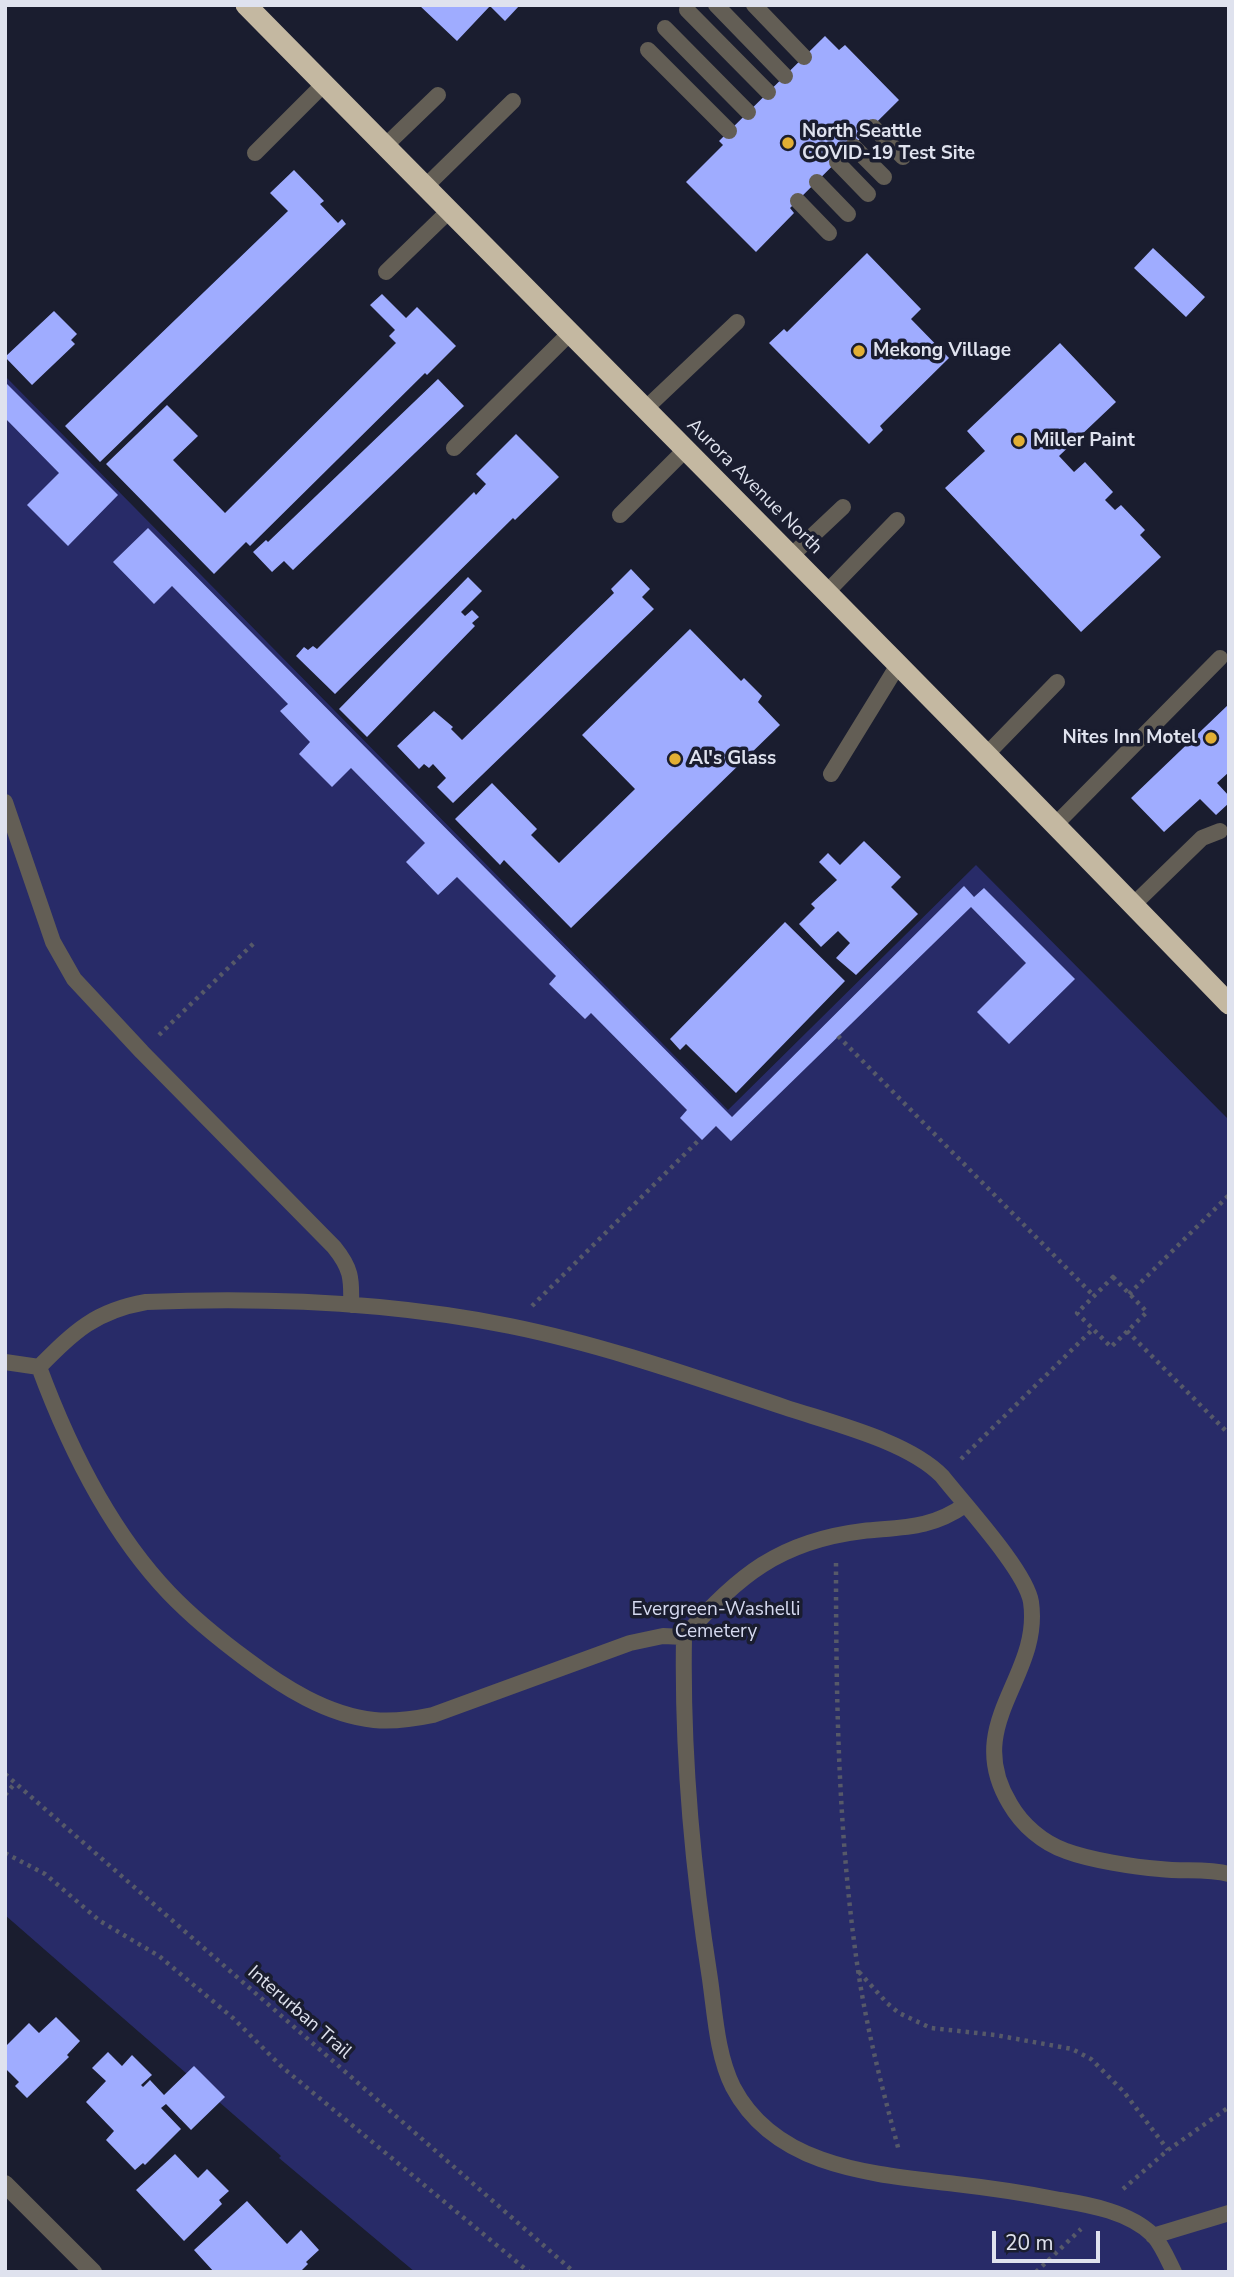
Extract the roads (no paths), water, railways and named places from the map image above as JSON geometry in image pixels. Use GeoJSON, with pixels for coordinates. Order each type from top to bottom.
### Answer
{"type":"FeatureCollection","features":[{"type":"Feature","properties":{"kind":"highway","name":"Aurora Avenue North"},"geometry":{"type":"LineString","coordinates":[[246,5],[827,592],[1229,1004]]}},
{"type":"Feature","properties":{"kind":"street"},"geometry":{"type":"LineString","coordinates":[[5,2184],[93,2272]]}},
{"type":"Feature","properties":{"kind":"lane"},"geometry":{"type":"LineString","coordinates":[[716,5],[785,76]]}},
{"type":"Feature","properties":{"kind":"lane"},"geometry":{"type":"LineString","coordinates":[[754,5],[804,57]]}},
{"type":"Feature","properties":{"kind":"lane"},"geometry":{"type":"LineString","coordinates":[[687,10],[768,92]]}},
{"type":"Feature","properties":{"kind":"lane"},"geometry":{"type":"LineString","coordinates":[[664,28],[748,112]]}},
{"type":"Feature","properties":{"kind":"lane"},"geometry":{"type":"LineString","coordinates":[[648,50],[729,131]]}},
{"type":"Feature","properties":{"kind":"lane"},"geometry":{"type":"LineString","coordinates":[[255,153],[324,84]]}},
{"type":"Feature","properties":{"kind":"lane"},"geometry":{"type":"LineString","coordinates":[[385,146],[438,95]]}},
{"type":"Feature","properties":{"kind":"lane"},"geometry":{"type":"LineString","coordinates":[[425,187],[513,101]]}},
{"type":"Feature","properties":{"kind":"lane"},"geometry":{"type":"LineString","coordinates":[[873,127],[903,157]]}},
{"type":"Feature","properties":{"kind":"lane"},"geometry":{"type":"LineString","coordinates":[[853,146],[884,177]]}},
{"type":"Feature","properties":{"kind":"lane"},"geometry":{"type":"LineString","coordinates":[[837,162],[868,194]]}},
{"type":"Feature","properties":{"kind":"lane"},"geometry":{"type":"LineString","coordinates":[[817,182],[848,214]]}},
{"type":"Feature","properties":{"kind":"lane"},"geometry":{"type":"LineString","coordinates":[[798,201],[829,233]]}},
{"type":"Feature","properties":{"kind":"lane"},"geometry":{"type":"LineString","coordinates":[[386,272],[449,211]]}},
{"type":"Feature","properties":{"kind":"lane"},"geometry":{"type":"LineString","coordinates":[[644,410],[737,322]]}},
{"type":"Feature","properties":{"kind":"lane"},"geometry":{"type":"LineString","coordinates":[[454,448],[570,333]]}},
{"type":"Feature","properties":{"kind":"lane"},"geometry":{"type":"LineString","coordinates":[[620,515],[685,450]]}},
{"type":"Feature","properties":{"kind":"lane"},"geometry":{"type":"LineString","coordinates":[[791,556],[843,506]]}},
{"type":"Feature","properties":{"kind":"lane"},"geometry":{"type":"LineString","coordinates":[[827,592],[897,520]]}},
{"type":"Feature","properties":{"kind":"lane"},"geometry":{"type":"LineString","coordinates":[[1055,825],[1220,658]]}},
{"type":"Feature","properties":{"kind":"lane"},"geometry":{"type":"LineString","coordinates":[[831,774],[898,665]]}},
{"type":"Feature","properties":{"kind":"lane"},"geometry":{"type":"LineString","coordinates":[[986,755],[1057,682]]}},
{"type":"Feature","properties":{"kind":"lane"},"geometry":{"type":"LineString","coordinates":[[5,802],[42,913],[62,960],[89,997],[334,1247],[349,1269],[352,1279],[351,1305]]}},
{"type":"Feature","properties":{"kind":"lane"},"geometry":{"type":"LineString","coordinates":[[1133,905],[1202,838],[1220,831]]}},
{"type":"Feature","properties":{"kind":"lane"},"geometry":{"type":"LineString","coordinates":[[39,1367],[81,1328],[100,1315],[123,1306],[159,1301],[232,1300],[351,1305],[427,1312],[511,1326],[629,1356],[909,1451],[943,1476],[1023,1578],[1030,1598],[1030,1637],[994,1735],[993,1763],[1002,1792],[1015,1812],[1033,1833],[1065,1851],[1161,1870],[1201,1869],[1229,1874]]}},
{"type":"Feature","properties":{"kind":"lane"},"geometry":{"type":"LineString","coordinates":[[5,1362],[39,1367]]}},
{"type":"Feature","properties":{"kind":"lane"},"geometry":{"type":"LineString","coordinates":[[39,1367],[58,1415],[88,1477],[117,1526],[144,1564],[169,1592],[229,1647],[291,1690],[321,1705],[374,1720],[405,1720],[433,1715],[630,1643],[663,1636],[684,1637]]}},
{"type":"Feature","properties":{"kind":"lane"},"geometry":{"type":"LineString","coordinates":[[965,1504],[948,1517],[930,1523],[836,1535],[781,1553],[755,1568],[727,1591],[684,1637],[684,1732],[692,1840],[716,2019],[729,2075],[739,2097],[755,2117],[773,2134],[797,2149],[849,2169],[906,2179],[1008,2190],[1102,2208],[1137,2224],[1153,2236],[1174,2272]]}},
{"type":"Feature","properties":{"kind":"lane"},"geometry":{"type":"LineString","coordinates":[[1153,2236],[1229,2213]]}},
{"type":"Feature","properties":{"kind":"place","name":"North Seattle COVID-19 Test Site"},"geometry":{"type":"Point","coordinates":[788,143]}},
{"type":"Feature","properties":{"kind":"place","name":"Mekong Village"},"geometry":{"type":"Point","coordinates":[859,351]}},
{"type":"Feature","properties":{"kind":"place","name":"Miller Paint"},"geometry":{"type":"Point","coordinates":[1019,441]}},
{"type":"Feature","properties":{"kind":"place","name":"Nites Inn Motel"},"geometry":{"type":"Point","coordinates":[1211,738]}},
{"type":"Feature","properties":{"kind":"place","name":"Al's Glass"},"geometry":{"type":"Point","coordinates":[675,759]}},
{"type":"Feature","properties":{"kind":"park label","name":"Evergreen-Washelli Cemetery"},"geometry":{"type":"Point","coordinates":[716,1621]}}]}
